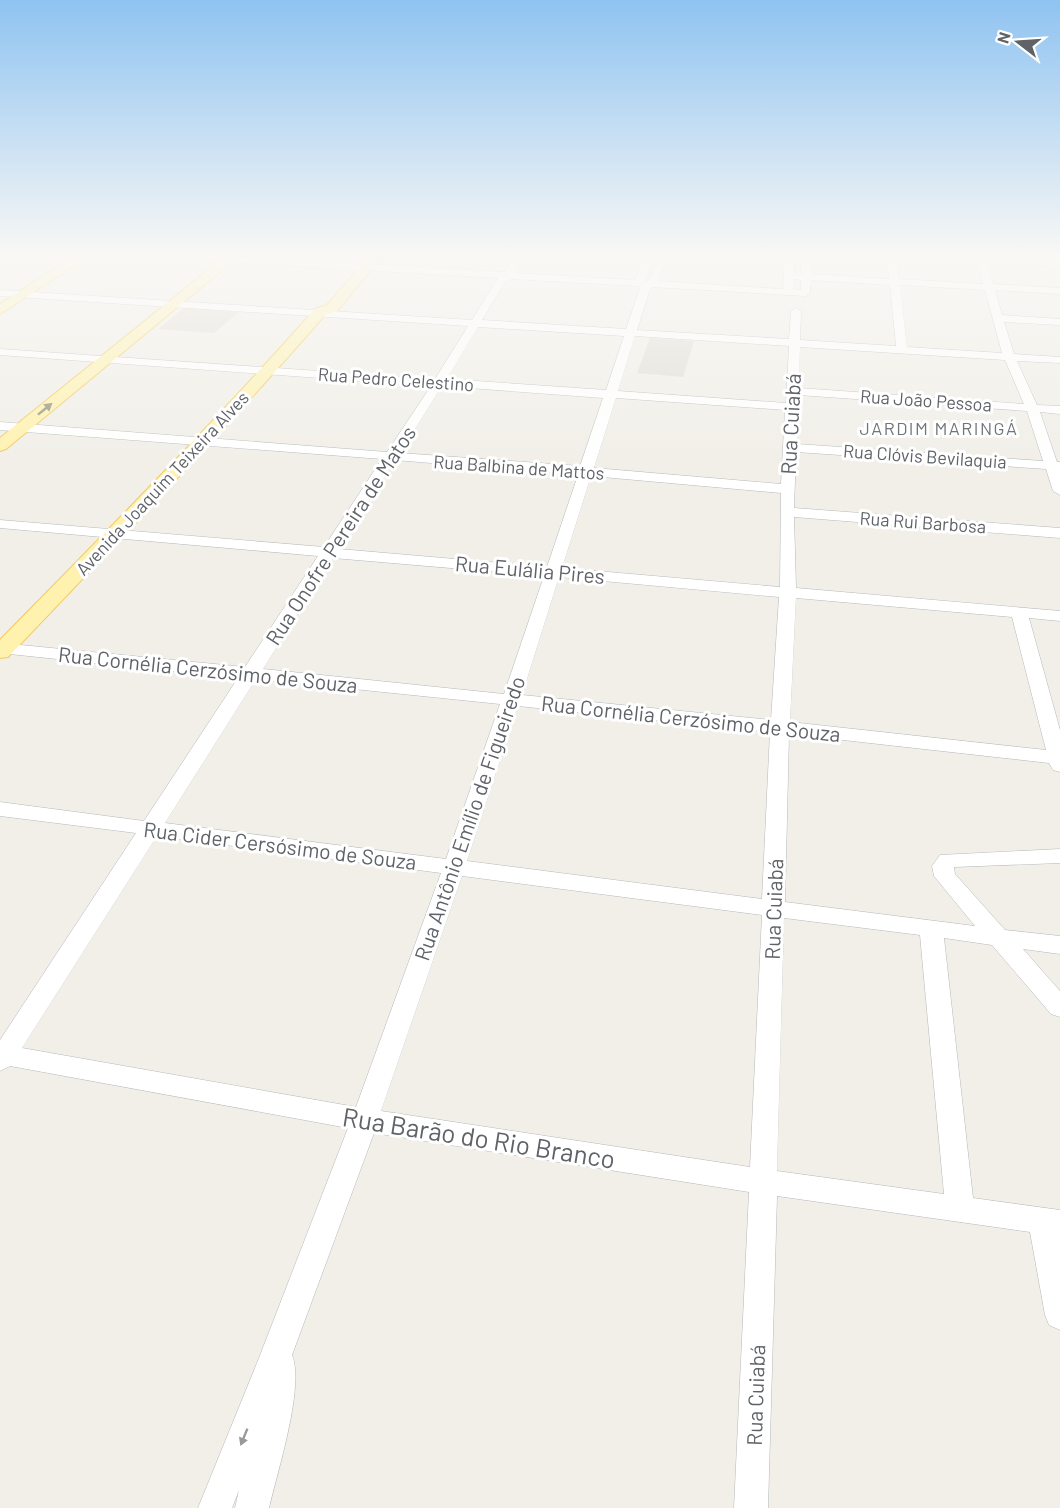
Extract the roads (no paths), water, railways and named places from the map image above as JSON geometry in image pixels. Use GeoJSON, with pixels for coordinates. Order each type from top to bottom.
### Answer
{"type":"FeatureCollection","features":[{"type":"Feature","properties":{"kind":"main road"},"geometry":{"type":"LineString","coordinates":[[60,378],[130,323]]}},
{"type":"Feature","properties":{"kind":"main road"},"geometry":{"type":"LineString","coordinates":[[0,446],[151,323]]}},
{"type":"Feature","properties":{"kind":"main road","name":"Avenida Joaquim Teixeira Alves"},"geometry":{"type":"LineString","coordinates":[[1,649],[115,534],[310,323]]}},
{"type":"Feature","properties":{"kind":"main road"},"geometry":{"type":"LineString","coordinates":[[0,426],[17,413]]}},
{"type":"Feature","properties":{"kind":"street","name":"Rua Onofre Pereira de Matos"},"geometry":{"type":"LineString","coordinates":[[1,1057],[439,382],[474,323]]}},
{"type":"Feature","properties":{"kind":"street"},"geometry":{"type":"LineString","coordinates":[[496,323],[1060,360]]}},
{"type":"Feature","properties":{"kind":"street","name":"Rua Antônio Emílio de Figueiredo"},"geometry":{"type":"LineString","coordinates":[[214,1508],[282,1344],[366,1120],[510,699],[634,323]]}},
{"type":"Feature","properties":{"kind":"street","name":"Rua Cuiabá"},"geometry":{"type":"LineString","coordinates":[[751,1508],[780,727],[788,591],[787,489],[796,323]]}},
{"type":"Feature","properties":{"kind":"street"},"geometry":{"type":"LineString","coordinates":[[899,323],[902,350]]}},
{"type":"Feature","properties":{"kind":"street"},"geometry":{"type":"LineString","coordinates":[[999,323],[1009,357],[1056,465],[1060,491]]}},
{"type":"Feature","properties":{"kind":"street","name":"Rua Pedro Celestino"},"geometry":{"type":"LineString","coordinates":[[0,352],[792,407]]}},
{"type":"Feature","properties":{"kind":"street","name":"Rua João Pessoa"},"geometry":{"type":"LineString","coordinates":[[792,391],[1060,410]]}},
{"type":"Feature","properties":{"kind":"street","name":"Rua Balbina de Mattos"},"geometry":{"type":"LineString","coordinates":[[0,426],[585,471],[787,489]]}},
{"type":"Feature","properties":{"kind":"street","name":"Rua Clóvis Bevilaquia"},"geometry":{"type":"LineString","coordinates":[[789,447],[1056,465]]}},
{"type":"Feature","properties":{"kind":"street","name":"Rua Rui Barbosa"},"geometry":{"type":"LineString","coordinates":[[787,512],[1060,533]]}},
{"type":"Feature","properties":{"kind":"street","name":"Rua Eulália Pires"},"geometry":{"type":"LineString","coordinates":[[0,524],[1060,616]]}},
{"type":"Feature","properties":{"kind":"street"},"geometry":{"type":"LineString","coordinates":[[1019,612],[1059,760]]}},
{"type":"Feature","properties":{"kind":"street","name":"Rua Cornélia Cerzósimo de Souza"},"geometry":{"type":"LineString","coordinates":[[1,649],[780,727],[1059,760]]}},
{"type":"Feature","properties":{"kind":"street","name":"Rua Cider Cersósimo de Souza"},"geometry":{"type":"LineString","coordinates":[[0,809],[1060,945]]}},
{"type":"Feature","properties":{"kind":"street"},"geometry":{"type":"LineString","coordinates":[[1060,856],[948,860],[943,866],[945,876],[1060,1007]]}},
{"type":"Feature","properties":{"kind":"street"},"geometry":{"type":"LineString","coordinates":[[931,928],[960,1209]]}},
{"type":"Feature","properties":{"kind":"street","name":"Rua Barão do Rio Branco"},"geometry":{"type":"LineString","coordinates":[[1,1057],[366,1120],[764,1182],[1052,1222]]}},
{"type":"Feature","properties":{"kind":"street"},"geometry":{"type":"LineString","coordinates":[[1052,1222],[1060,1315]]}},
{"type":"Feature","properties":{"kind":"street","name":"Rua Antônio Emílio de Figueiredo"},"geometry":{"type":"LineString","coordinates":[[252,1508],[275,1412],[282,1344]]}},
{"type":"Feature","properties":{"kind":"district","name":"JARDIM MARINGÁ"},"geometry":{"type":"Point","coordinates":[939,428]}}]}
